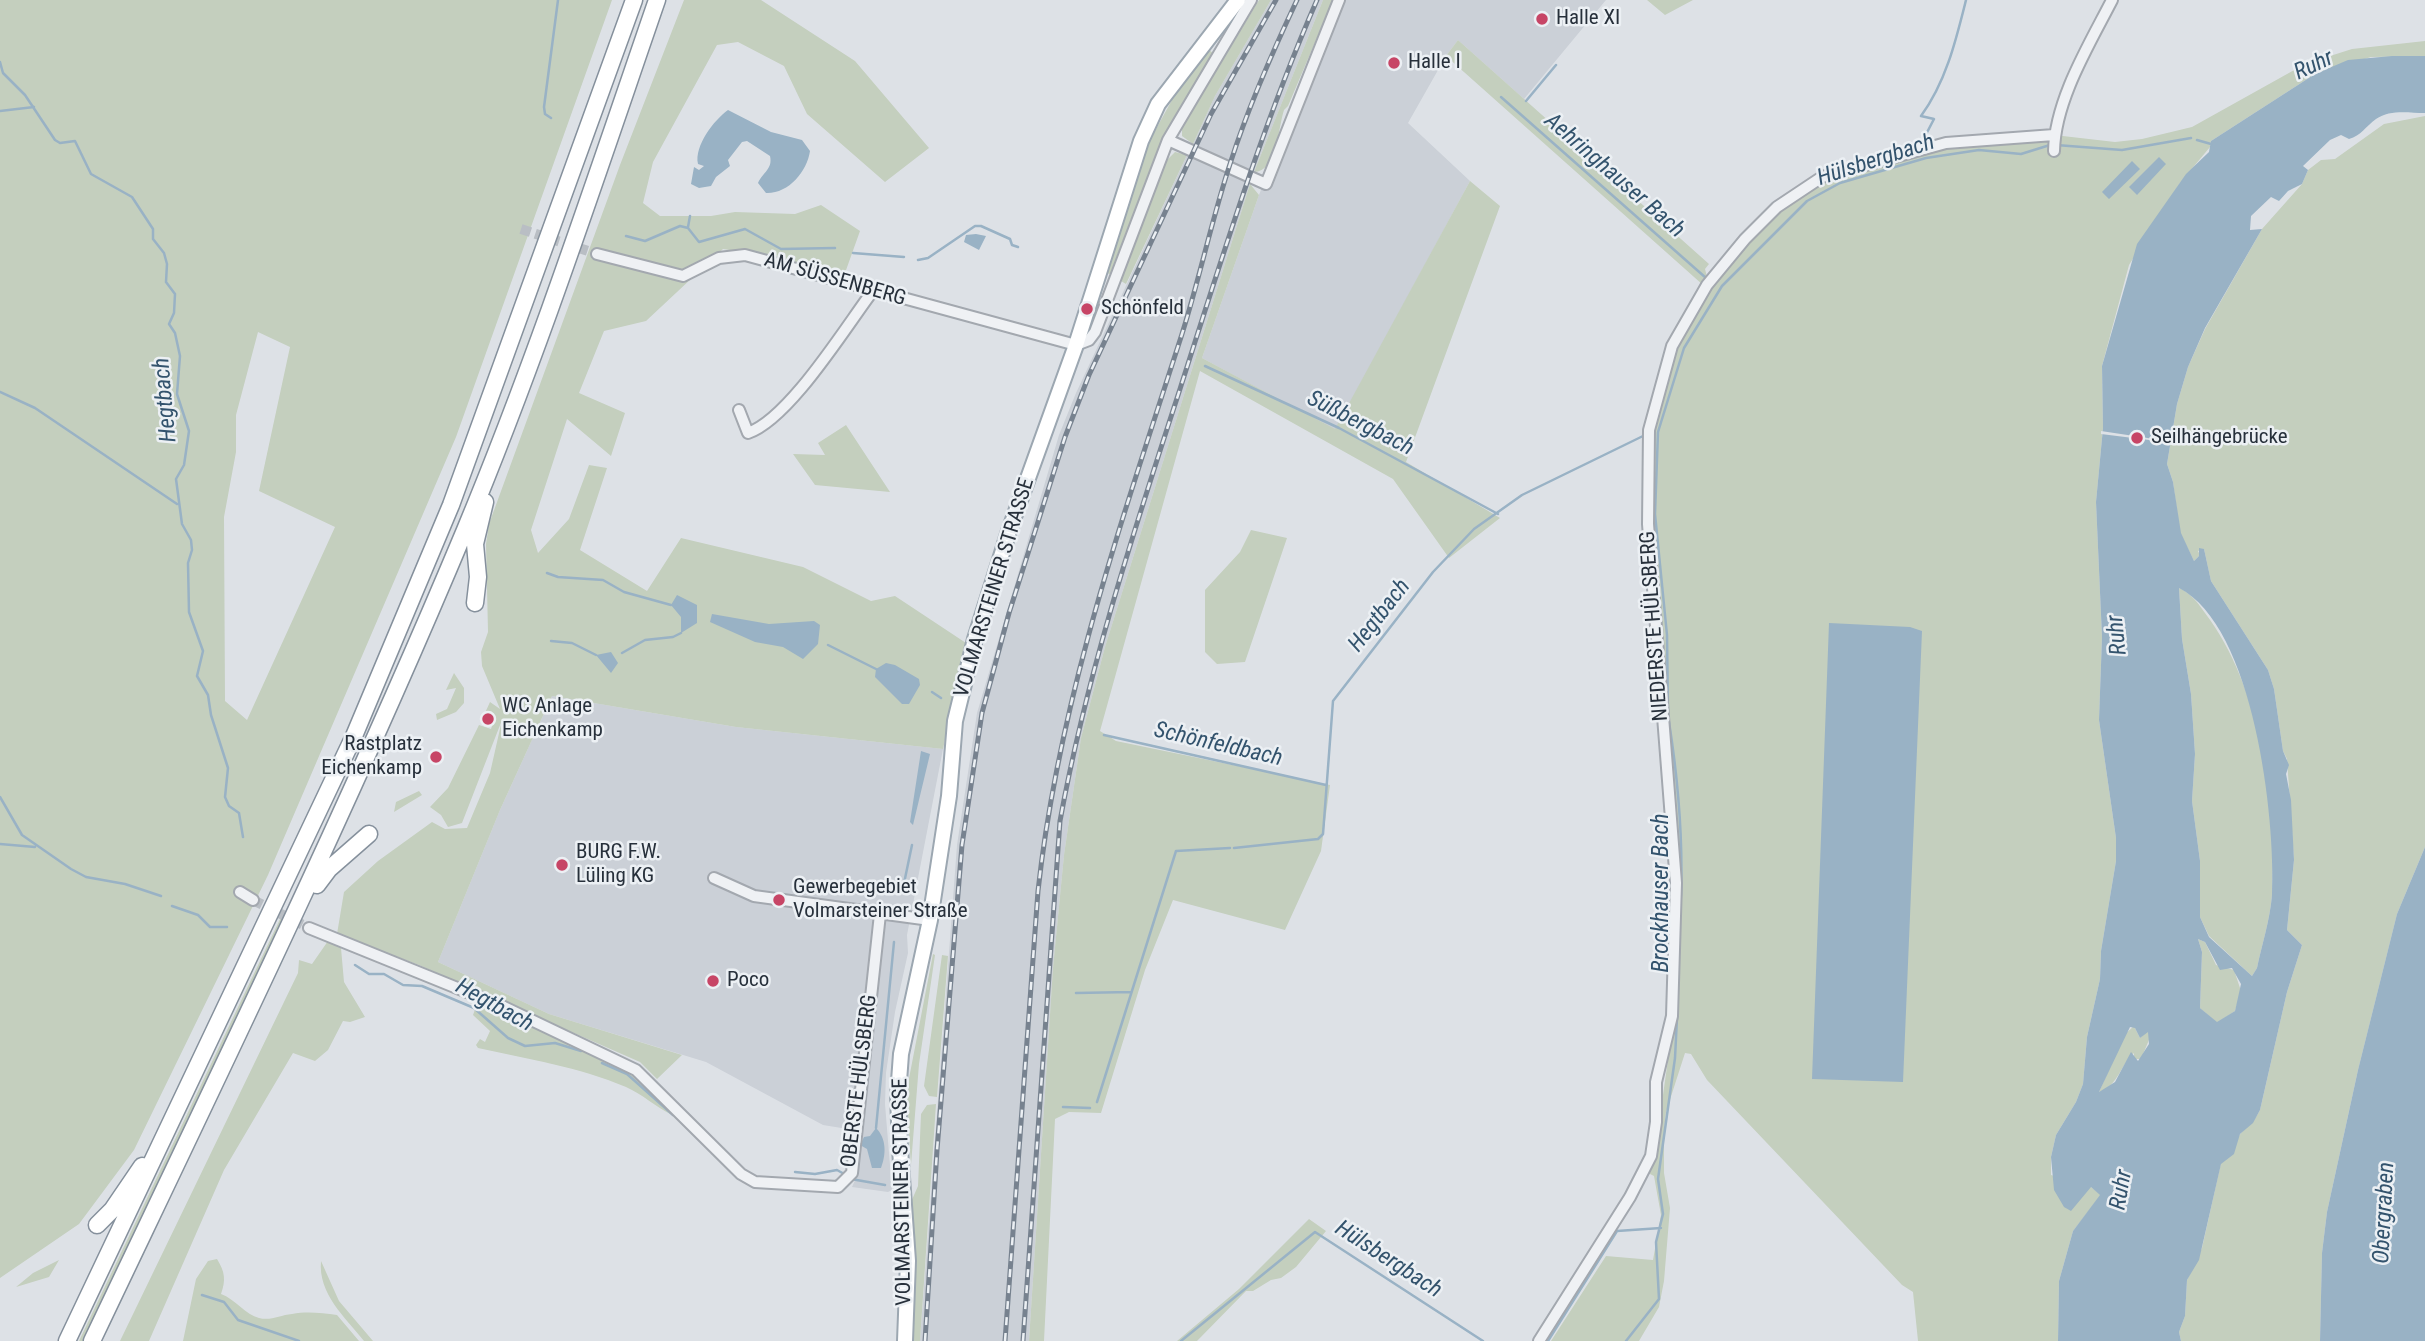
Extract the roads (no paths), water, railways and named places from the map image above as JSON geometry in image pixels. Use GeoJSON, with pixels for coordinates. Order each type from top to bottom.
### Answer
{"type":"FeatureCollection","features":[{"type":"Feature","properties":{"kind":"highway"},"geometry":{"type":"LineString","coordinates":[[67,1341],[354,736],[452,505],[634,0]]}},
{"type":"Feature","properties":{"kind":"highway"},"geometry":{"type":"LineString","coordinates":[[92,1341],[374,743],[499,445],[657,0]]}},
{"type":"Feature","properties":{"kind":"highway"},"geometry":{"type":"LineString","coordinates":[[475,603],[478,577],[475,544],[499,445]]}},
{"type":"Feature","properties":{"kind":"highway"},"geometry":{"type":"LineString","coordinates":[[296,912],[329,869],[369,834]]}},
{"type":"Feature","properties":{"kind":"highway"},"geometry":{"type":"LineString","coordinates":[[97,1225],[125,1192],[176,1114]]}},
{"type":"Feature","properties":{"kind":"main road","name":"VOLMARSTEINER STRASSE"},"geometry":{"type":"LineString","coordinates":[[905,1341],[908,1230],[898,1095],[901,1054],[930,920],[949,796],[955,721],[975,639],[1076,345],[1132,167],[1158,104],[1238,0]]}},
{"type":"Feature","properties":{"kind":"street","name":"VOLMARSTEINER STRASSE"},"geometry":{"type":"LineString","coordinates":[[1076,345],[1089,340],[1095,332],[1156,164],[1251,0]]}},
{"type":"Feature","properties":{"kind":"street"},"geometry":{"type":"LineString","coordinates":[[1168,140],[1266,184],[1339,0]]}},
{"type":"Feature","properties":{"kind":"street"},"geometry":{"type":"LineString","coordinates":[[2054,151],[2054,135],[2084,56],[2112,0]]}},
{"type":"Feature","properties":{"kind":"street","name":"NIEDERSTE HÜLSBERG"},"geometry":{"type":"LineString","coordinates":[[1539,1341],[1630,1197],[1651,1156],[1656,1122],[1656,1082],[1672,1016],[1676,883],[1648,524],[1649,430],[1672,346],[1707,285],[1745,239],[1777,207],[1822,177],[1946,143],[2054,135]]}},
{"type":"Feature","properties":{"kind":"street","name":"AM SÜSSENBERG"},"geometry":{"type":"LineString","coordinates":[[597,254],[683,276],[719,258],[745,256],[1076,345]]}},
{"type":"Feature","properties":{"kind":"street"},"geometry":{"type":"LineString","coordinates":[[739,410],[748,433],[760,429],[774,418],[793,397],[872,292]]}},
{"type":"Feature","properties":{"kind":"street"},"geometry":{"type":"LineString","coordinates":[[714,878],[754,896],[930,920]]}},
{"type":"Feature","properties":{"kind":"street"},"geometry":{"type":"LineString","coordinates":[[240,892],[253,900]]}},
{"type":"Feature","properties":{"kind":"street","name":"OBERSTE HÜLSBERG"},"geometry":{"type":"LineString","coordinates":[[309,928],[504,1007],[636,1070],[741,1174],[755,1182],[838,1187],[849,1177],[880,914]]}},
{"type":"Feature","properties":{"kind":"water","name":"Ruhr"},"geometry":{"type":"Polygon","coordinates":[[[2425,56],[2425,113],[2387,114],[2376,119],[2353,138],[2341,135],[2330,140],[2303,166],[2308,170],[2302,184],[2288,191],[2279,201],[2271,197],[2251,216],[2250,230],[2262,229],[2205,328],[2188,367],[2177,404],[2167,464],[2173,482],[2181,533],[2194,561],[2199,556],[2199,548],[2204,549],[2211,581],[2268,670],[2274,689],[2283,751],[2289,765],[2286,774],[2291,800],[2294,860],[2287,930],[2302,945],[2287,992],[2260,1110],[2253,1123],[2240,1134],[2234,1154],[2221,1164],[2199,1260],[2187,1280],[2185,1316],[2179,1332],[2181,1341],[2058,1341],[2059,1281],[2073,1231],[2100,1195],[2091,1187],[2071,1211],[2064,1207],[2054,1190],[2051,1157],[2056,1135],[2076,1102],[2083,1084],[2087,1037],[2100,979],[2101,951],[2116,861],[2116,838],[2099,720],[2102,637],[2096,502],[2103,428],[2102,366],[2137,244],[2186,174],[2209,152],[2211,141],[2315,74],[2348,60],[2425,56]],[[2179,588],[2195,754],[2192,801],[2200,861],[2200,917],[2209,937],[2252,976],[2257,968],[2272,895],[2270,820],[2264,774],[2255,727],[2226,641],[2205,609],[2179,588]],[[2198,939],[2202,952],[2200,1008],[2217,1022],[2235,1011],[2241,984],[2232,968],[2220,970],[2205,942],[2198,939]],[[2130,1027],[2099,1092],[2115,1082],[2131,1052],[2138,1061],[2149,1044],[2148,1032],[2140,1038],[2135,1028],[2130,1027]]]}},
{"type":"Feature","properties":{"kind":"water"},"geometry":{"type":"Polygon","coordinates":[[[728,110],[771,132],[802,140],[810,151],[808,159],[801,174],[789,186],[766,193],[758,183],[769,167],[770,156],[747,141],[742,142],[728,160],[730,166],[716,177],[711,186],[699,188],[691,184],[694,167],[699,170],[704,166],[698,164],[702,142],[711,127],[728,110]]]}},
{"type":"Feature","properties":{"kind":"water"},"geometry":{"type":"Polygon","coordinates":[[[2159,157],[2166,164],[2137,195],[2129,187],[2159,157]]]}},
{"type":"Feature","properties":{"kind":"water"},"geometry":{"type":"Polygon","coordinates":[[[2132,161],[2140,169],[2109,199],[2102,192],[2132,161]]]}},
{"type":"Feature","properties":{"kind":"water"},"geometry":{"type":"Polygon","coordinates":[[[966,235],[986,236],[979,250],[964,242],[966,235]]]}},
{"type":"Feature","properties":{"kind":"water"},"geometry":{"type":"Polygon","coordinates":[[[677,595],[697,605],[697,623],[681,633],[681,617],[671,605],[677,595]]]}},
{"type":"Feature","properties":{"kind":"water"},"geometry":{"type":"Polygon","coordinates":[[[712,614],[769,624],[814,621],[820,625],[818,644],[803,659],[783,647],[755,642],[710,622],[712,614]]]}},
{"type":"Feature","properties":{"kind":"water"},"geometry":{"type":"Polygon","coordinates":[[[1829,623],[1910,627],[1922,631],[1903,1082],[1812,1079],[1829,623]]]}},
{"type":"Feature","properties":{"kind":"water"},"geometry":{"type":"Polygon","coordinates":[[[611,652],[618,663],[611,673],[596,655],[611,652]]]}},
{"type":"Feature","properties":{"kind":"water"},"geometry":{"type":"Polygon","coordinates":[[[886,663],[895,665],[919,679],[920,685],[909,704],[902,704],[875,677],[876,669],[886,663]]]}},
{"type":"Feature","properties":{"kind":"water"},"geometry":{"type":"Polygon","coordinates":[[[921,751],[930,754],[913,825],[910,822],[921,751]]]}},
{"type":"Feature","properties":{"kind":"water","name":"Obergraben"},"geometry":{"type":"Polygon","coordinates":[[[2425,847],[2425,1341],[2320,1341],[2322,1253],[2327,1212],[2358,1070],[2397,914],[2425,847]]]}},
{"type":"Feature","properties":{"kind":"water"},"geometry":{"type":"Polygon","coordinates":[[[876,1128],[880,1132],[884,1147],[881,1168],[872,1168],[867,1149],[860,1145],[864,1137],[870,1136],[876,1128]]]}},
{"type":"Feature","properties":{"kind":"waterway","name":"Süßbergbach"},"geometry":{"type":"LineString","coordinates":[[551,118],[545,114],[544,107],[558,0]]}},
{"type":"Feature","properties":{"kind":"waterway"},"geometry":{"type":"LineString","coordinates":[[1922,142],[1934,119],[1921,116],[1944,75],[1966,0]]}},
{"type":"Feature","properties":{"kind":"waterway","name":"Hegtbach"},"geometry":{"type":"LineString","coordinates":[[0,62],[3,73],[25,95],[55,140],[60,143],[75,141],[91,174],[132,197],[153,229],[153,239],[164,253],[167,264],[166,282],[175,294],[174,313],[169,324],[175,333],[180,356],[177,394],[189,431],[184,465],[176,479],[182,524],[191,540],[192,550],[188,563],[189,612],[203,651],[197,676],[208,695],[211,715],[228,768],[225,797],[229,806],[239,813],[243,837]]}},
{"type":"Feature","properties":{"kind":"waterway"},"geometry":{"type":"LineString","coordinates":[[1526,101],[1556,65]]}},
{"type":"Feature","properties":{"kind":"waterway","name":"Aehringhauser Bach"},"geometry":{"type":"LineString","coordinates":[[1501,97],[1706,278]]}},
{"type":"Feature","properties":{"kind":"waterway"},"geometry":{"type":"LineString","coordinates":[[0,111],[34,107]]}},
{"type":"Feature","properties":{"kind":"waterway","name":"Hülsbergbach"},"geometry":{"type":"LineString","coordinates":[[2056,145],[2122,150],[2191,138]]}},
{"type":"Feature","properties":{"kind":"waterway","name":"Hülsbergbach"},"geometry":{"type":"LineString","coordinates":[[2197,140],[2211,144]]}},
{"type":"Feature","properties":{"kind":"waterway","name":"Hülsbergbach"},"geometry":{"type":"LineString","coordinates":[[1668,712],[1667,635],[1655,514],[1658,432],[1684,348],[1722,286],[1807,201],[1840,183],[1926,158],[1979,150],[2021,154],[2050,145]]}},
{"type":"Feature","properties":{"kind":"waterway"},"geometry":{"type":"LineString","coordinates":[[688,227],[690,216]]}},
{"type":"Feature","properties":{"kind":"waterway"},"geometry":{"type":"LineString","coordinates":[[626,236],[645,241],[680,226],[688,228],[699,242],[745,229],[781,249],[835,248]]}},
{"type":"Feature","properties":{"kind":"waterway","name":"Süßbergbach"},"geometry":{"type":"LineString","coordinates":[[918,260],[928,258],[975,226],[1010,239],[1012,245],[1018,247]]}},
{"type":"Feature","properties":{"kind":"waterway"},"geometry":{"type":"LineString","coordinates":[[853,253],[904,257]]}},
{"type":"Feature","properties":{"kind":"waterway","name":"Süßbergbach"},"geometry":{"type":"LineString","coordinates":[[1205,366],[1339,428],[1498,514]]}},
{"type":"Feature","properties":{"kind":"waterway"},"geometry":{"type":"LineString","coordinates":[[0,392],[35,408],[177,504]]}},
{"type":"Feature","properties":{"kind":"waterway","name":"Hegtbach"},"geometry":{"type":"LineString","coordinates":[[1234,848],[1318,839],[1323,834],[1333,701],[1433,572],[1474,529],[1522,495],[1643,436]]}},
{"type":"Feature","properties":{"kind":"waterway","name":"Schönfeldbach"},"geometry":{"type":"LineString","coordinates":[[547,573],[558,577],[603,580],[624,592],[671,605]]}},
{"type":"Feature","properties":{"kind":"waterway"},"geometry":{"type":"LineString","coordinates":[[622,653],[645,640],[673,637],[681,633]]}},
{"type":"Feature","properties":{"kind":"waterway"},"geometry":{"type":"LineString","coordinates":[[551,641],[572,643],[596,655]]}},
{"type":"Feature","properties":{"kind":"waterway","name":"Schönfeldbach"},"geometry":{"type":"LineString","coordinates":[[828,645],[876,669]]}},
{"type":"Feature","properties":{"kind":"waterway","name":"Schönfeldbach"},"geometry":{"type":"LineString","coordinates":[[932,692],[941,698]]}},
{"type":"Feature","properties":{"kind":"waterway","name":"Brockhauser Bach"},"geometry":{"type":"LineString","coordinates":[[1669,722],[1679,809],[1681,896]]}},
{"type":"Feature","properties":{"kind":"waterway","name":"Schönfeldbach"},"geometry":{"type":"LineString","coordinates":[[1104,735],[1326,785]]}},
{"type":"Feature","properties":{"kind":"waterway"},"geometry":{"type":"LineString","coordinates":[[0,797],[22,835],[71,869],[86,877],[125,884],[161,896]]}},
{"type":"Feature","properties":{"kind":"waterway"},"geometry":{"type":"LineString","coordinates":[[0,844],[35,847]]}},
{"type":"Feature","properties":{"kind":"waterway"},"geometry":{"type":"LineString","coordinates":[[903,888],[912,845]]}},
{"type":"Feature","properties":{"kind":"waterway","name":"Hegtbach"},"geometry":{"type":"LineString","coordinates":[[1097,1102],[1176,851],[1230,848]]}},
{"type":"Feature","properties":{"kind":"waterway"},"geometry":{"type":"LineString","coordinates":[[172,906],[198,915],[210,927],[227,927]]}},
{"type":"Feature","properties":{"kind":"waterway"},"geometry":{"type":"LineString","coordinates":[[876,1128],[894,942]]}},
{"type":"Feature","properties":{"kind":"waterway","name":"Hegtbach"},"geometry":{"type":"LineString","coordinates":[[355,965],[369,974],[384,974],[403,985],[422,986],[474,1008],[508,1038],[525,1046],[555,1043],[581,1051]]}},
{"type":"Feature","properties":{"kind":"waterway"},"geometry":{"type":"LineString","coordinates":[[1076,993],[1131,992]]}},
{"type":"Feature","properties":{"kind":"waterway","name":"Brockhauser Bach"},"geometry":{"type":"LineString","coordinates":[[1626,1341],[1659,1299],[1656,1242],[1663,1214],[1658,1179],[1675,1058],[1677,1018]]}},
{"type":"Feature","properties":{"kind":"waterway","name":"Hegtbach"},"geometry":{"type":"LineString","coordinates":[[602,1063],[627,1074],[673,1115]]}},
{"type":"Feature","properties":{"kind":"waterway","name":"Hegtbach"},"geometry":{"type":"LineString","coordinates":[[1063,1107],[1090,1108]]}},
{"type":"Feature","properties":{"kind":"waterway","name":"Hegtbach"},"geometry":{"type":"LineString","coordinates":[[795,1172],[815,1174],[837,1170],[846,1175]]}},
{"type":"Feature","properties":{"kind":"waterway","name":"Hegtbach"},"geometry":{"type":"LineString","coordinates":[[851,1179],[885,1185]]}},
{"type":"Feature","properties":{"kind":"waterway","name":"Hülsbergbach"},"geometry":{"type":"LineString","coordinates":[[1548,1341],[1617,1231],[1661,1228]]}},
{"type":"Feature","properties":{"kind":"waterway","name":"Hülsbergbach"},"geometry":{"type":"LineString","coordinates":[[1181,1341],[1315,1232],[1483,1341]]}},
{"type":"Feature","properties":{"kind":"waterway"},"geometry":{"type":"LineString","coordinates":[[202,1295],[224,1302],[238,1320],[299,1341]]}},
{"type":"Feature","properties":{"kind":"tunnel"},"geometry":{"type":"LineString","coordinates":[[521,229],[597,254]]}},
{"type":"Feature","properties":{"kind":"tunnel"},"geometry":{"type":"LineString","coordinates":[[253,900],[309,928]]}},
{"type":"Feature","properties":{"kind":"railway"},"geometry":{"type":"LineString","coordinates":[[925,1341],[937,1150],[962,845],[982,713],[1009,613],[1065,437],[1089,375],[1211,114],[1276,0]]}},
{"type":"Feature","properties":{"kind":"railway"},"geometry":{"type":"LineString","coordinates":[[1005,1341],[1038,891],[1061,749],[1096,609],[1188,313],[1224,182],[1253,99],[1297,0]]}},
{"type":"Feature","properties":{"kind":"railway"},"geometry":{"type":"LineString","coordinates":[[1023,1341],[1060,821],[1071,766],[1113,603],[1211,291],[1278,96],[1317,0]]}},
{"type":"Feature","properties":{"kind":"place","name":"Halle XI"},"geometry":{"type":"Point","coordinates":[1542,19]}},
{"type":"Feature","properties":{"kind":"place","name":"Halle I"},"geometry":{"type":"Point","coordinates":[1394,63]}},
{"type":"Feature","properties":{"kind":"place","name":"Schönfeld"},"geometry":{"type":"Point","coordinates":[1087,309]}},
{"type":"Feature","properties":{"kind":"place","name":"Seilhängebrücke"},"geometry":{"type":"Point","coordinates":[2137,438]}},
{"type":"Feature","properties":{"kind":"place","name":"WC Anlage Eichenkamp"},"geometry":{"type":"Point","coordinates":[488,719]}},
{"type":"Feature","properties":{"kind":"place","name":"Rastplatz Eichenkamp"},"geometry":{"type":"Point","coordinates":[436,757]}},
{"type":"Feature","properties":{"kind":"place","name":"BURG F.W. Lüling KG"},"geometry":{"type":"Point","coordinates":[562,865]}},
{"type":"Feature","properties":{"kind":"place","name":"Gewerbegebiet Volmarsteiner Straße"},"geometry":{"type":"Point","coordinates":[779,900]}},
{"type":"Feature","properties":{"kind":"place","name":"Poco"},"geometry":{"type":"Point","coordinates":[713,981]}}]}
